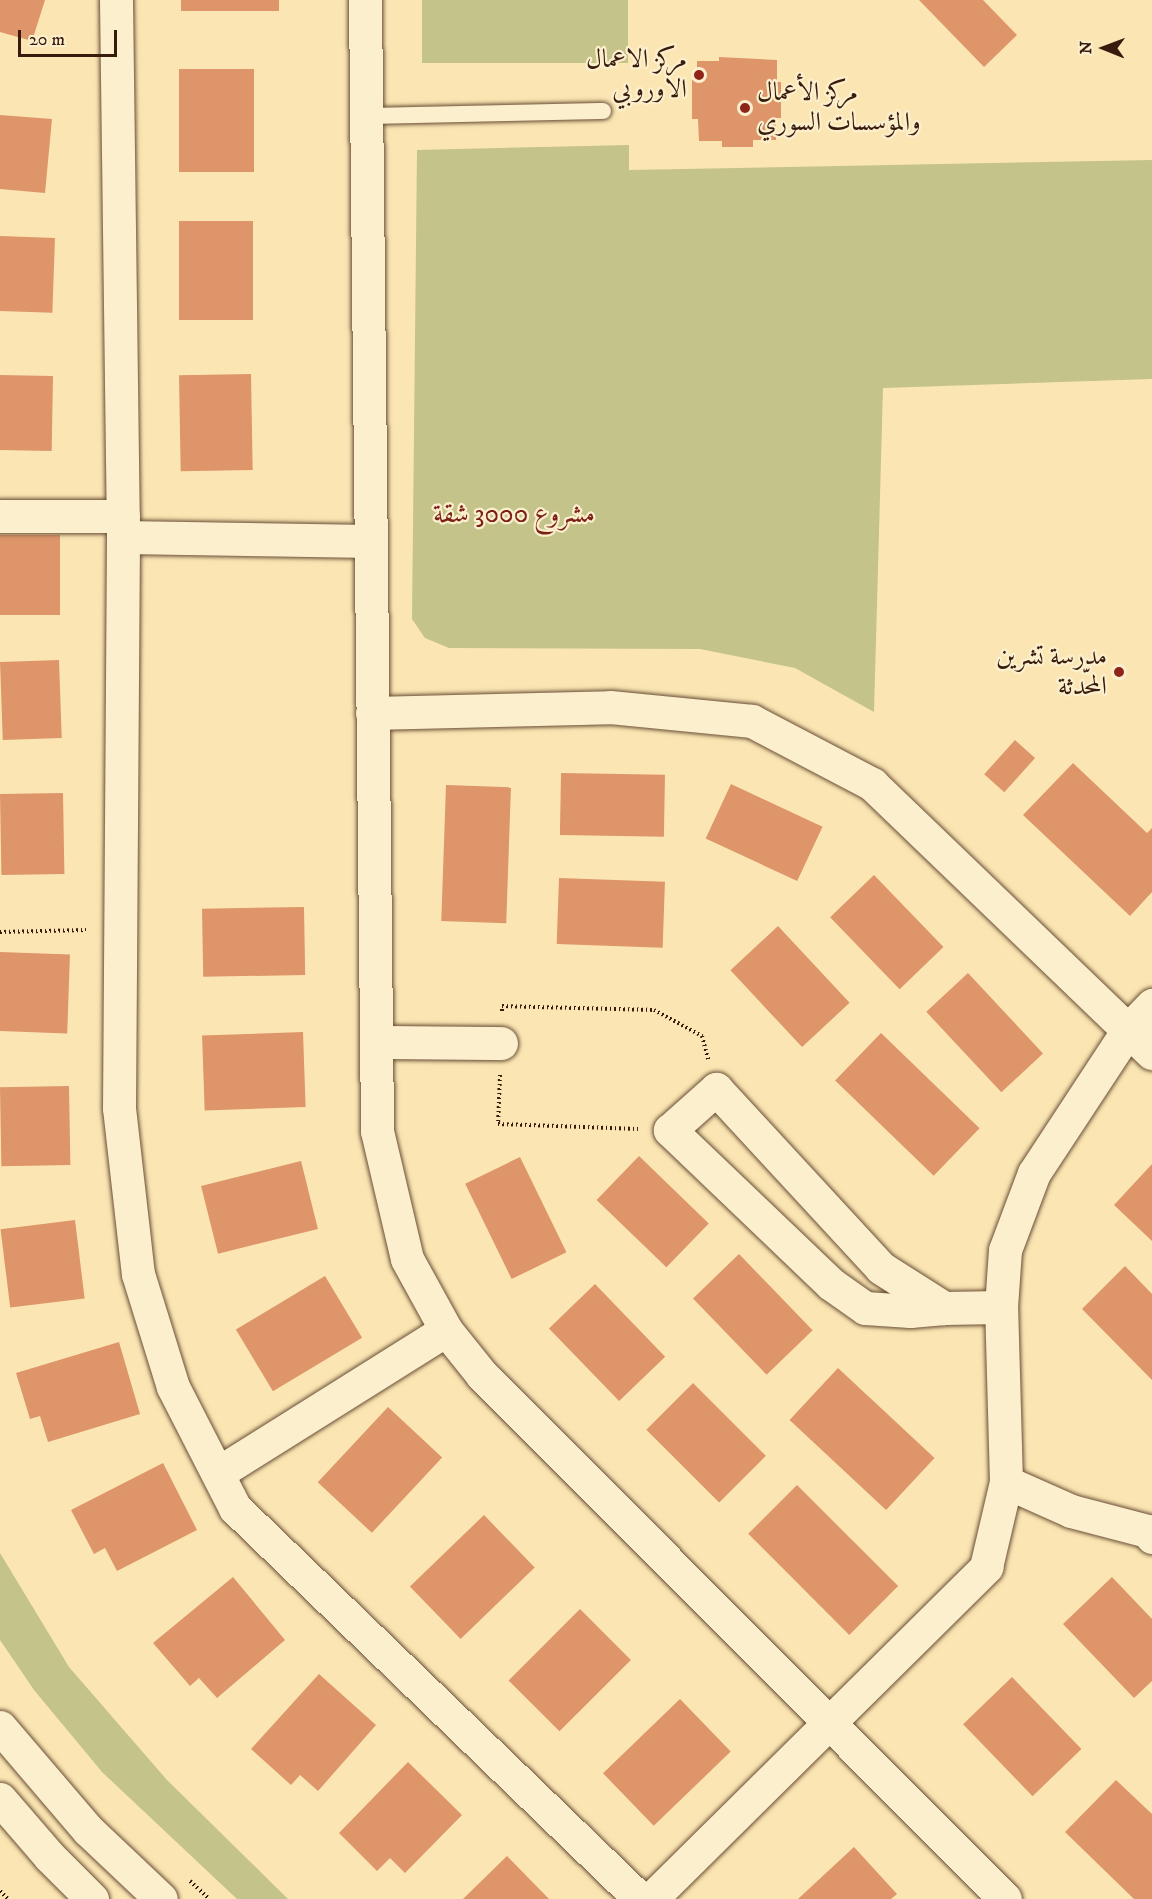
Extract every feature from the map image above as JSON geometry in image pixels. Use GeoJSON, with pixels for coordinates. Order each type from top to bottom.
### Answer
{"type":"FeatureCollection","features":[{"type":"Feature","properties":{"kind":"street"},"geometry":{"type":"LineString","coordinates":[[116,0],[123,527],[119,1108],[138,1274],[173,1387],[235,1508],[640,1899]]}},
{"type":"Feature","properties":{"kind":"street"},"geometry":{"type":"LineString","coordinates":[[365,0],[377,1131],[407,1259],[446,1330],[482,1375],[1005,1899]]}},
{"type":"Feature","properties":{"kind":"street"},"geometry":{"type":"LineString","coordinates":[[0,516],[123,527],[370,540]]}},
{"type":"Feature","properties":{"kind":"street"},"geometry":{"type":"LineString","coordinates":[[372,713],[610,707],[753,721],[872,784],[1152,1053]]}},
{"type":"Feature","properties":{"kind":"street"},"geometry":{"type":"LineString","coordinates":[[651,1899],[986,1567],[1006,1482],[1001,1307],[1005,1250],[1034,1173],[1128,1030],[1152,1005]]}},
{"type":"Feature","properties":{"kind":"street"},"geometry":{"type":"LineString","coordinates":[[376,1042],[501,1043]]}},
{"type":"Feature","properties":{"kind":"street"},"geometry":{"type":"LineString","coordinates":[[944,1308],[881,1268],[716,1089],[670,1130],[831,1284],[865,1308],[910,1311],[1001,1307]]}},
{"type":"Feature","properties":{"kind":"street"},"geometry":{"type":"LineString","coordinates":[[218,1473],[446,1330]]}},
{"type":"Feature","properties":{"kind":"street"},"geometry":{"type":"LineString","coordinates":[[1006,1482],[1071,1511],[1147,1531],[1152,1537]]}},
{"type":"Feature","properties":{"kind":"street"},"geometry":{"type":"LineString","coordinates":[[0,1727],[88,1830],[161,1899]]}},
{"type":"Feature","properties":{"kind":"street"},"geometry":{"type":"LineString","coordinates":[[0,1799],[49,1856],[92,1899]]}},
{"type":"Feature","properties":{"kind":"lane"},"geometry":{"type":"LineString","coordinates":[[366,116],[603,111]]}},
{"type":"Feature","properties":{"kind":"path"},"geometry":{"type":"LineString","coordinates":[[0,932],[120,930]]}},
{"type":"Feature","properties":{"kind":"path"},"geometry":{"type":"LineString","coordinates":[[670,1130],[498,1124],[502,1006],[654,1010],[702,1036],[716,1089]]}},
{"type":"Feature","properties":{"kind":"path"},"geometry":{"type":"LineString","coordinates":[[0,1891],[8,1899]]}},
{"type":"Feature","properties":{"kind":"shaded area"},"geometry":{"type":"Polygon","coordinates":[[[422,0],[628,0],[628,63],[422,63],[422,0]]]}},
{"type":"Feature","properties":{"kind":"shaded area"},"geometry":{"type":"Polygon","coordinates":[[[629,145],[629,170],[1152,160],[1152,379],[883,388],[874,712],[795,668],[700,649],[449,648],[425,638],[412,619],[417,150],[629,145]]]}},
{"type":"Feature","properties":{"kind":"shaded area"},"geometry":{"type":"Polygon","coordinates":[[[0,1553],[69,1667],[167,1780],[288,1899],[237,1899],[102,1772],[34,1690],[0,1640],[0,1553]]]}},
{"type":"Feature","properties":{"kind":"building"},"geometry":{"type":"Polygon","coordinates":[[[0,0],[45,0],[32,41],[0,32],[0,0]]]}},
{"type":"Feature","properties":{"kind":"building"},"geometry":{"type":"Polygon","coordinates":[[[181,0],[279,0],[279,11],[181,11],[181,0]]]}},
{"type":"Feature","properties":{"kind":"building"},"geometry":{"type":"Polygon","coordinates":[[[919,0],[983,0],[1017,35],[984,67],[919,0]]]}},
{"type":"Feature","properties":{"kind":"building"},"geometry":{"type":"Polygon","coordinates":[[[719,57],[777,60],[777,82],[781,82],[781,118],[776,118],[776,140],[753,140],[753,147],[722,147],[722,141],[699,141],[698,119],[692,119],[692,80],[697,80],[697,61],[719,61],[719,57]]]}},
{"type":"Feature","properties":{"kind":"building"},"geometry":{"type":"Polygon","coordinates":[[[179,69],[254,69],[254,172],[179,172],[179,69]]]}},
{"type":"Feature","properties":{"kind":"building"},"geometry":{"type":"Polygon","coordinates":[[[0,115],[52,119],[45,193],[0,189],[0,115]]]}},
{"type":"Feature","properties":{"kind":"building"},"geometry":{"type":"Polygon","coordinates":[[[179,221],[253,221],[253,320],[179,320],[179,221]]]}},
{"type":"Feature","properties":{"kind":"building"},"geometry":{"type":"Polygon","coordinates":[[[0,236],[55,238],[52,313],[0,311],[0,236]]]}},
{"type":"Feature","properties":{"kind":"building"},"geometry":{"type":"Polygon","coordinates":[[[251,374],[253,470],[181,471],[179,375],[251,374]]]}},
{"type":"Feature","properties":{"kind":"building"},"geometry":{"type":"Polygon","coordinates":[[[0,375],[53,376],[52,451],[0,450],[0,375]]]}},
{"type":"Feature","properties":{"kind":"building"},"geometry":{"type":"Polygon","coordinates":[[[0,535],[60,535],[60,615],[0,615],[0,535]]]}},
{"type":"Feature","properties":{"kind":"building"},"geometry":{"type":"Polygon","coordinates":[[[59,660],[62,738],[3,740],[0,662],[59,660]]]}},
{"type":"Feature","properties":{"kind":"building"},"geometry":{"type":"Polygon","coordinates":[[[1015,740],[1035,758],[1004,792],[984,774],[1015,740]]]}},
{"type":"Feature","properties":{"kind":"building"},"geometry":{"type":"Polygon","coordinates":[[[1073,763],[1147,833],[1152,828],[1152,892],[1130,916],[1023,815],[1073,763]]]}},
{"type":"Feature","properties":{"kind":"building"},"geometry":{"type":"Polygon","coordinates":[[[561,773],[665,775],[664,837],[560,835],[561,773]]]}},
{"type":"Feature","properties":{"kind":"building"},"geometry":{"type":"Polygon","coordinates":[[[731,784],[823,827],[797,881],[706,838],[731,784]]]}},
{"type":"Feature","properties":{"kind":"building"},"geometry":{"type":"Polygon","coordinates":[[[446,785],[511,787],[506,923],[441,921],[446,785]]]}},
{"type":"Feature","properties":{"kind":"building"},"geometry":{"type":"Polygon","coordinates":[[[63,793],[64,874],[1,875],[0,794],[63,793]]]}},
{"type":"Feature","properties":{"kind":"building"},"geometry":{"type":"Polygon","coordinates":[[[874,875],[943,947],[900,989],[830,917],[874,875]]]}},
{"type":"Feature","properties":{"kind":"building"},"geometry":{"type":"Polygon","coordinates":[[[559,878],[665,882],[663,948],[557,944],[559,878]]]}},
{"type":"Feature","properties":{"kind":"building"},"geometry":{"type":"Polygon","coordinates":[[[304,907],[305,975],[203,977],[202,909],[304,907]]]}},
{"type":"Feature","properties":{"kind":"building"},"geometry":{"type":"Polygon","coordinates":[[[778,926],[850,1003],[802,1047],[730,970],[778,926]]]}},
{"type":"Feature","properties":{"kind":"building"},"geometry":{"type":"Polygon","coordinates":[[[0,952],[70,954],[67,1033],[0,1031],[0,952]]]}},
{"type":"Feature","properties":{"kind":"building"},"geometry":{"type":"Polygon","coordinates":[[[968,973],[1043,1053],[1001,1092],[926,1012],[968,973]]]}},
{"type":"Feature","properties":{"kind":"building"},"geometry":{"type":"Polygon","coordinates":[[[303,1032],[306,1107],[205,1110],[202,1036],[303,1032]]]}},
{"type":"Feature","properties":{"kind":"building"},"geometry":{"type":"Polygon","coordinates":[[[881,1033],[980,1128],[934,1176],[835,1080],[881,1033]]]}},
{"type":"Feature","properties":{"kind":"building"},"geometry":{"type":"Polygon","coordinates":[[[69,1086],[70,1165],[1,1166],[0,1087],[69,1086]]]}},
{"type":"Feature","properties":{"kind":"building"},"geometry":{"type":"Polygon","coordinates":[[[639,1156],[709,1223],[666,1267],[597,1200],[639,1156]]]}},
{"type":"Feature","properties":{"kind":"building"},"geometry":{"type":"Polygon","coordinates":[[[520,1157],[566,1252],[512,1279],[465,1184],[520,1157]]]}},
{"type":"Feature","properties":{"kind":"building"},"geometry":{"type":"Polygon","coordinates":[[[301,1161],[318,1229],[218,1254],[201,1186],[301,1161]]]}},
{"type":"Feature","properties":{"kind":"building"},"geometry":{"type":"Polygon","coordinates":[[[1152,1164],[1152,1241],[1114,1205],[1152,1164]]]}},
{"type":"Feature","properties":{"kind":"building"},"geometry":{"type":"Polygon","coordinates":[[[75,1220],[85,1298],[10,1308],[1,1229],[75,1220]]]}},
{"type":"Feature","properties":{"kind":"building"},"geometry":{"type":"Polygon","coordinates":[[[739,1254],[813,1330],[767,1375],[693,1298],[739,1254]]]}},
{"type":"Feature","properties":{"kind":"building"},"geometry":{"type":"Polygon","coordinates":[[[1125,1266],[1152,1294],[1152,1380],[1082,1309],[1125,1266]]]}},
{"type":"Feature","properties":{"kind":"building"},"geometry":{"type":"Polygon","coordinates":[[[325,1276],[362,1338],[273,1391],[236,1330],[325,1276]]]}},
{"type":"Feature","properties":{"kind":"building"},"geometry":{"type":"Polygon","coordinates":[[[595,1284],[665,1357],[619,1401],[549,1328],[595,1284]]]}},
{"type":"Feature","properties":{"kind":"building"},"geometry":{"type":"Polygon","coordinates":[[[119,1342],[140,1414],[48,1442],[40,1416],[30,1419],[16,1373],[119,1342]]]}},
{"type":"Feature","properties":{"kind":"building"},"geometry":{"type":"Polygon","coordinates":[[[838,1368],[935,1458],[886,1510],[790,1420],[838,1368]]]}},
{"type":"Feature","properties":{"kind":"building"},"geometry":{"type":"Polygon","coordinates":[[[693,1383],[766,1456],[719,1503],[646,1430],[693,1383]]]}},
{"type":"Feature","properties":{"kind":"building"},"geometry":{"type":"Polygon","coordinates":[[[388,1407],[442,1457],[372,1533],[318,1482],[388,1407]]]}},
{"type":"Feature","properties":{"kind":"building"},"geometry":{"type":"Polygon","coordinates":[[[163,1463],[197,1530],[117,1571],[105,1548],[94,1554],[71,1510],[163,1463]]]}},
{"type":"Feature","properties":{"kind":"building"},"geometry":{"type":"Polygon","coordinates":[[[797,1485],[898,1586],[849,1635],[748,1534],[797,1485]]]}},
{"type":"Feature","properties":{"kind":"building"},"geometry":{"type":"Polygon","coordinates":[[[484,1515],[535,1568],[461,1639],[410,1587],[484,1515]]]}},
{"type":"Feature","properties":{"kind":"building"},"geometry":{"type":"Polygon","coordinates":[[[233,1577],[285,1640],[217,1698],[199,1678],[190,1686],[153,1643],[233,1577]]]}},
{"type":"Feature","properties":{"kind":"building"},"geometry":{"type":"Polygon","coordinates":[[[1112,1577],[1152,1619],[1152,1681],[1134,1698],[1063,1624],[1112,1577]]]}},
{"type":"Feature","properties":{"kind":"building"},"geometry":{"type":"Polygon","coordinates":[[[580,1609],[631,1660],[559,1731],[509,1680],[580,1609]]]}},
{"type":"Feature","properties":{"kind":"building"},"geometry":{"type":"Polygon","coordinates":[[[319,1674],[376,1725],[318,1791],[300,1775],[291,1785],[251,1749],[319,1674]]]}},
{"type":"Feature","properties":{"kind":"building"},"geometry":{"type":"Polygon","coordinates":[[[1012,1677],[1081,1749],[1033,1796],[963,1724],[1012,1677]]]}},
{"type":"Feature","properties":{"kind":"building"},"geometry":{"type":"Polygon","coordinates":[[[680,1699],[731,1752],[654,1826],[603,1773],[680,1699]]]}},
{"type":"Feature","properties":{"kind":"building"},"geometry":{"type":"Polygon","coordinates":[[[408,1762],[462,1815],[405,1873],[390,1858],[377,1871],[339,1833],[408,1762]]]}},
{"type":"Feature","properties":{"kind":"building"},"geometry":{"type":"Polygon","coordinates":[[[1116,1780],[1152,1814],[1152,1899],[1134,1899],[1065,1832],[1116,1780]]]}},
{"type":"Feature","properties":{"kind":"building"},"geometry":{"type":"Polygon","coordinates":[[[854,1847],[897,1894],[891,1899],[798,1899],[854,1847]]]}},
{"type":"Feature","properties":{"kind":"building"},"geometry":{"type":"Polygon","coordinates":[[[507,1856],[549,1899],[463,1899],[507,1856]]]}},
{"type":"Feature","properties":{"kind":"place","name":"مركز الاعمال الاوروبي"},"geometry":{"type":"Point","coordinates":[699,75]}},
{"type":"Feature","properties":{"kind":"place","name":"مركز الأعمال والمؤسسات السوري"},"geometry":{"type":"Point","coordinates":[745,108]}},
{"type":"Feature","properties":{"kind":"place","name":"مدرسة تشرين المحّدثة"},"geometry":{"type":"Point","coordinates":[1119,672]}},
{"type":"Feature","properties":{"kind":"district","name":"مشروع 3000 شقة"},"geometry":{"type":"Point","coordinates":[514,515]}}]}
